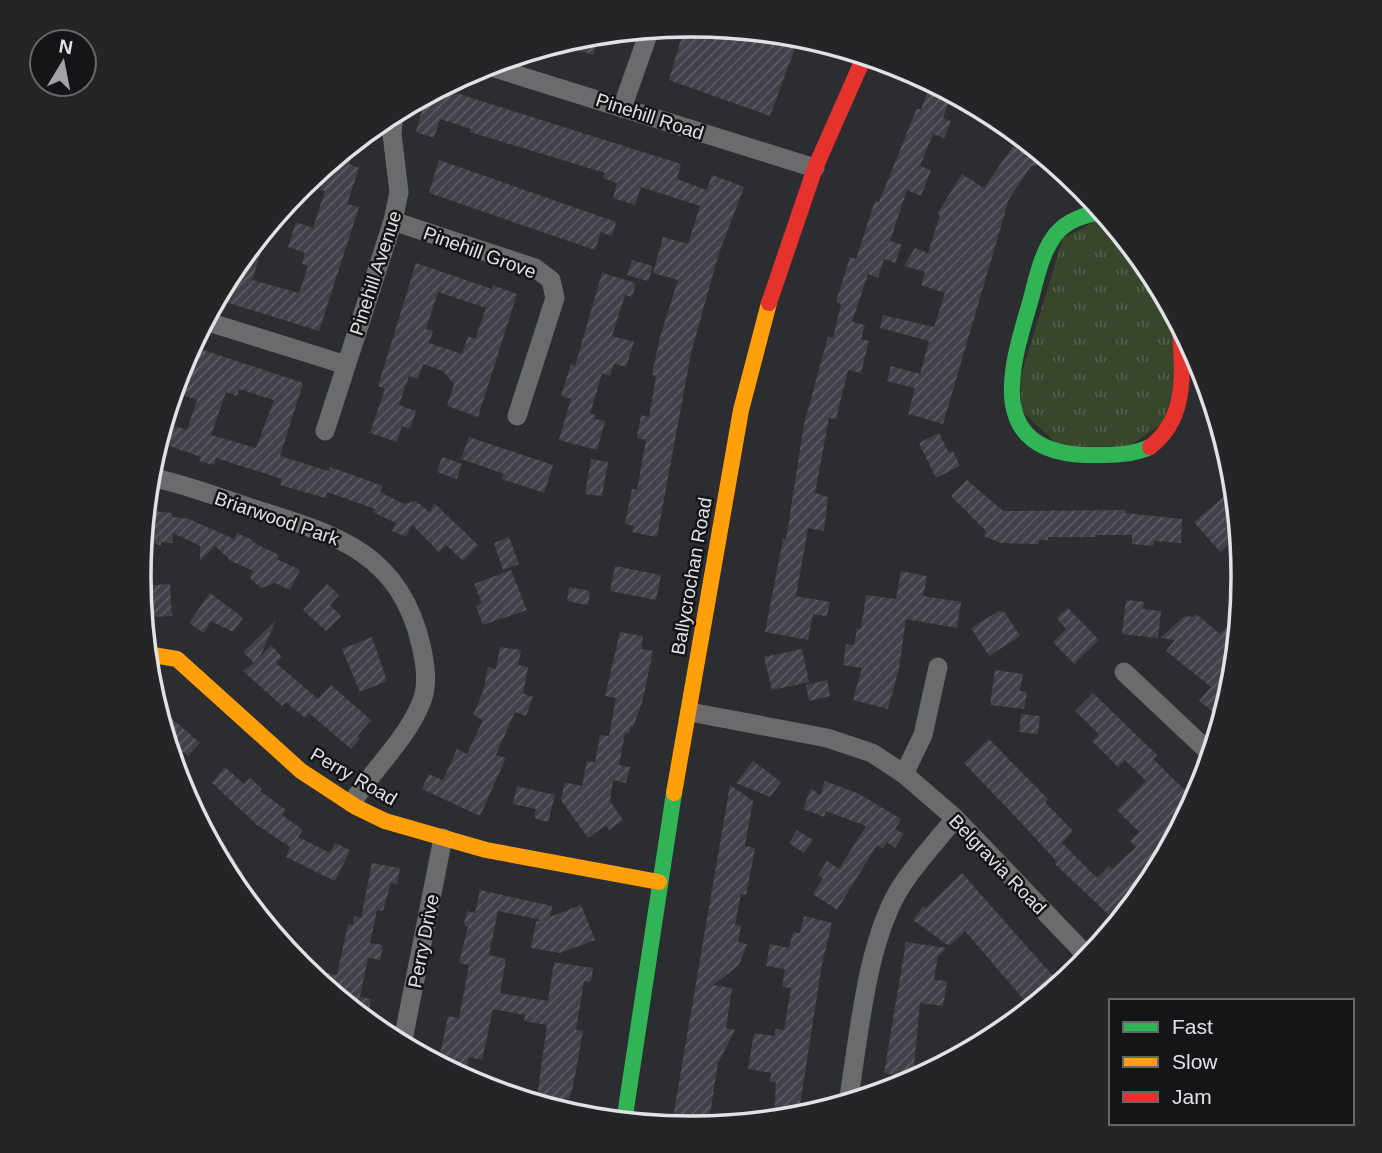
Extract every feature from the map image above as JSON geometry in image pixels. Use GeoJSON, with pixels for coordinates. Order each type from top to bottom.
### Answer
{"type":"FeatureCollection","features":[{"type":"Feature","properties":{"kind":"street"},"geometry":{"type":"LineString","coordinates":[[622,108],[646,39]]}},
{"type":"Feature","properties":{"kind":"street","name":"Ballycrochan Road"},"geometry":{"type":"LineString","coordinates":[[625,1112],[659,882],[741,410],[776,276],[815,168],[861,64]]}},
{"type":"Feature","properties":{"kind":"street","name":"Pinehill Road"},"geometry":{"type":"LineString","coordinates":[[503,71],[815,168]]}},
{"type":"Feature","properties":{"kind":"street","name":"Pinehill Avenue"},"geometry":{"type":"LineString","coordinates":[[325,430],[393,221],[399,192],[393,127]]}},
{"type":"Feature","properties":{"kind":"street"},"geometry":{"type":"LineString","coordinates":[[1092,215],[1069,222],[1051,236],[1040,264],[1010,385],[1015,415],[1029,435],[1051,451],[1087,457],[1148,448],[1165,431],[1177,411],[1182,354]]}},
{"type":"Feature","properties":{"kind":"street","name":"Pinehill Grove"},"geometry":{"type":"LineString","coordinates":[[393,221],[535,268],[551,280],[555,298],[517,416]]}},
{"type":"Feature","properties":{"kind":"street"},"geometry":{"type":"LineString","coordinates":[[215,324],[346,365]]}},
{"type":"Feature","properties":{"kind":"street","name":"Briarwood Park"},"geometry":{"type":"LineString","coordinates":[[160,480],[231,501],[348,542],[378,564],[404,596],[417,626],[426,667],[422,701],[352,803]]}},
{"type":"Feature","properties":{"kind":"street","name":"Perry Road"},"geometry":{"type":"LineString","coordinates":[[157,654],[177,659],[296,766],[352,803],[385,820],[443,838],[659,882]]}},
{"type":"Feature","properties":{"kind":"street"},"geometry":{"type":"LineString","coordinates":[[904,774],[923,735],[938,667]]}},
{"type":"Feature","properties":{"kind":"street"},"geometry":{"type":"LineString","coordinates":[[1124,672],[1203,746]]}},
{"type":"Feature","properties":{"kind":"street","name":"Belgravia Road"},"geometry":{"type":"LineString","coordinates":[[690,712],[827,738],[873,753],[904,774],[955,818],[1081,949]]}},
{"type":"Feature","properties":{"kind":"street"},"geometry":{"type":"LineString","coordinates":[[850,1092],[874,953],[888,913],[902,885],[955,818]]}},
{"type":"Feature","properties":{"kind":"street","name":"Perry Drive"},"geometry":{"type":"LineString","coordinates":[[404,1033],[443,838]]}},
{"type":"Feature","properties":{"kind":"green space"},"geometry":{"type":"Polygon","coordinates":[[[1097,221],[1140,277],[1173,335],[1174,388],[1163,423],[1128,447],[1059,446],[1022,411],[1020,379],[1063,238],[1097,221]]]}},
{"type":"Feature","properties":{"kind":"building"},"geometry":{"type":"Polygon","coordinates":[[[681,37],[761,41],[795,48],[770,116],[669,80],[681,37]]]}},
{"type":"Feature","properties":{"kind":"building"},"geometry":{"type":"Polygon","coordinates":[[[596,45],[593,55],[576,49],[596,45]]]}},
{"type":"Feature","properties":{"kind":"building"},"geometry":{"type":"Polygon","coordinates":[[[928,91],[949,102],[943,118],[951,121],[944,138],[933,134],[920,166],[931,170],[921,196],[907,190],[890,241],[902,245],[895,263],[884,259],[878,278],[868,274],[852,322],[865,325],[861,339],[869,341],[861,373],[848,370],[836,419],[829,418],[815,493],[828,497],[824,531],[808,528],[796,596],[830,602],[827,616],[813,614],[808,640],[765,632],[783,539],[786,540],[804,424],[828,337],[833,338],[841,304],[836,302],[850,257],[856,259],[875,201],[879,202],[917,108],[921,110],[928,91]]]}},
{"type":"Feature","properties":{"kind":"building"},"geometry":{"type":"Polygon","coordinates":[[[452,92],[681,164],[677,179],[707,190],[712,175],[744,187],[718,256],[691,353],[657,537],[632,532],[634,526],[625,524],[632,489],[637,490],[646,440],[637,438],[641,415],[649,417],[656,376],[652,375],[660,337],[678,280],[653,273],[663,237],[688,244],[700,206],[641,187],[635,205],[613,198],[617,183],[603,178],[605,173],[470,132],[471,129],[440,119],[434,138],[416,132],[423,108],[452,92]]]}},
{"type":"Feature","properties":{"kind":"building"},"geometry":{"type":"Polygon","coordinates":[[[1014,144],[1040,165],[1031,166],[1009,199],[943,424],[908,414],[915,388],[887,381],[891,366],[920,374],[929,341],[880,328],[883,315],[934,327],[945,293],[921,285],[925,272],[904,266],[915,248],[928,253],[940,215],[937,214],[962,174],[984,188],[1014,144]]]}},
{"type":"Feature","properties":{"kind":"building"},"geometry":{"type":"Polygon","coordinates":[[[351,157],[349,164],[359,168],[347,204],[359,207],[319,331],[227,302],[262,250],[252,280],[299,293],[308,266],[302,264],[305,253],[288,247],[296,222],[313,228],[325,191],[320,190],[323,182],[351,157]]]}},
{"type":"Feature","properties":{"kind":"building"},"geometry":{"type":"Polygon","coordinates":[[[439,160],[616,222],[612,236],[601,232],[595,250],[429,193],[439,160]]]}},
{"type":"Feature","properties":{"kind":"building"},"geometry":{"type":"Polygon","coordinates":[[[632,260],[653,266],[648,281],[627,275],[632,260]]]}},
{"type":"Feature","properties":{"kind":"building"},"geometry":{"type":"Polygon","coordinates":[[[416,263],[492,289],[493,285],[517,294],[478,417],[447,406],[454,384],[443,371],[423,364],[418,379],[409,376],[399,405],[416,411],[410,429],[402,426],[397,442],[370,433],[385,389],[378,386],[416,263]],[[438,292],[426,329],[433,331],[429,343],[462,354],[468,336],[475,339],[486,308],[438,292]]]}},
{"type":"Feature","properties":{"kind":"building"},"geometry":{"type":"Polygon","coordinates":[[[602,273],[636,283],[632,297],[625,295],[612,336],[634,342],[626,367],[614,364],[610,376],[602,373],[590,414],[595,415],[594,419],[605,421],[597,450],[559,440],[571,399],[561,396],[571,364],[575,366],[602,273]]]}},
{"type":"Feature","properties":{"kind":"building"},"geometry":{"type":"Polygon","coordinates":[[[202,350],[303,383],[280,456],[329,471],[330,467],[383,486],[380,492],[404,504],[416,501],[430,513],[434,503],[478,545],[463,561],[446,545],[439,552],[412,525],[406,537],[392,531],[396,523],[373,512],[375,509],[327,492],[325,498],[280,485],[282,479],[216,458],[214,465],[199,461],[201,457],[168,445],[173,425],[187,430],[197,400],[183,395],[202,350]],[[239,389],[237,396],[226,392],[211,435],[256,448],[274,400],[239,389]]]}},
{"type":"Feature","properties":{"kind":"building"},"geometry":{"type":"Polygon","coordinates":[[[939,433],[949,453],[953,451],[960,466],[936,478],[919,443],[939,433]]]}},
{"type":"Feature","properties":{"kind":"building"},"geometry":{"type":"Polygon","coordinates":[[[469,437],[553,465],[544,493],[502,479],[504,474],[461,459],[469,437]]]}},
{"type":"Feature","properties":{"kind":"building"},"geometry":{"type":"Polygon","coordinates":[[[442,457],[462,464],[457,479],[437,472],[442,457]]]}},
{"type":"Feature","properties":{"kind":"building"},"geometry":{"type":"Polygon","coordinates":[[[591,459],[608,462],[602,496],[585,494],[591,459]]]}},
{"type":"Feature","properties":{"kind":"building"},"geometry":{"type":"Polygon","coordinates":[[[967,480],[1003,511],[1125,510],[1125,513],[1182,519],[1181,543],[1154,541],[1153,546],[1132,544],[1132,535],[1096,535],[1097,537],[1048,537],[1048,540],[1039,540],[1039,544],[1001,543],[984,536],[986,531],[951,496],[967,480]]]}},
{"type":"Feature","properties":{"kind":"building"},"geometry":{"type":"Polygon","coordinates":[[[1224,496],[1230,543],[1220,552],[1194,522],[1224,496]]]}},
{"type":"Feature","properties":{"kind":"building"},"geometry":{"type":"Polygon","coordinates":[[[155,511],[189,519],[234,539],[237,533],[279,555],[277,559],[300,570],[290,590],[275,583],[261,588],[250,578],[254,571],[231,561],[215,546],[200,561],[200,546],[173,533],[172,543],[161,542],[161,546],[152,542],[155,511]]]}},
{"type":"Feature","properties":{"kind":"building"},"geometry":{"type":"Polygon","coordinates":[[[509,537],[519,564],[503,570],[494,543],[509,537]]]}},
{"type":"Feature","properties":{"kind":"building"},"geometry":{"type":"Polygon","coordinates":[[[615,566],[661,575],[656,600],[610,591],[615,566]]]}},
{"type":"Feature","properties":{"kind":"building"},"geometry":{"type":"Polygon","coordinates":[[[511,570],[527,610],[483,625],[476,606],[482,603],[474,584],[511,570]]]}},
{"type":"Feature","properties":{"kind":"building"},"geometry":{"type":"Polygon","coordinates":[[[901,571],[927,576],[923,596],[961,602],[957,628],[906,619],[899,668],[888,709],[853,700],[862,668],[843,665],[846,644],[854,645],[857,628],[861,629],[866,595],[896,599],[901,571]]]}},
{"type":"Feature","properties":{"kind":"building"},"geometry":{"type":"Polygon","coordinates":[[[170,584],[172,616],[153,617],[151,585],[170,584]]]}},
{"type":"Feature","properties":{"kind":"building"},"geometry":{"type":"Polygon","coordinates":[[[327,584],[339,595],[330,605],[341,616],[326,631],[303,610],[327,584]]]}},
{"type":"Feature","properties":{"kind":"building"},"geometry":{"type":"Polygon","coordinates":[[[569,587],[590,591],[588,605],[567,601],[569,587]]]}},
{"type":"Feature","properties":{"kind":"building"},"geometry":{"type":"Polygon","coordinates":[[[210,593],[243,618],[233,632],[211,621],[204,633],[189,623],[210,593]]]}},
{"type":"Feature","properties":{"kind":"building"},"geometry":{"type":"Polygon","coordinates":[[[1126,600],[1144,602],[1143,609],[1161,611],[1158,638],[1122,634],[1126,600]]]}},
{"type":"Feature","properties":{"kind":"building"},"geometry":{"type":"Polygon","coordinates":[[[1068,608],[1099,640],[1074,664],[1053,642],[1066,629],[1057,618],[1068,608]]]}},
{"type":"Feature","properties":{"kind":"building"},"geometry":{"type":"Polygon","coordinates":[[[999,611],[1005,613],[1020,636],[989,656],[971,628],[999,611]]]}},
{"type":"Feature","properties":{"kind":"building"},"geometry":{"type":"Polygon","coordinates":[[[1196,614],[1220,634],[1226,627],[1228,629],[1213,712],[1199,701],[1211,687],[1166,651],[1175,640],[1160,638],[1185,616],[1194,617],[1196,614]]]}},
{"type":"Feature","properties":{"kind":"building"},"geometry":{"type":"Polygon","coordinates":[[[276,620],[260,657],[271,645],[282,657],[276,663],[318,699],[331,685],[371,720],[357,736],[361,738],[351,749],[309,713],[305,718],[286,702],[282,706],[243,671],[254,663],[243,652],[276,620]]]}},
{"type":"Feature","properties":{"kind":"building"},"geometry":{"type":"Polygon","coordinates":[[[620,632],[643,636],[641,649],[653,651],[642,703],[633,727],[631,726],[629,734],[625,733],[619,765],[630,767],[626,783],[613,780],[610,801],[623,820],[609,830],[606,825],[588,838],[561,800],[565,782],[582,786],[587,761],[595,762],[600,735],[609,736],[616,698],[605,696],[620,632]]]}},
{"type":"Feature","properties":{"kind":"building"},"geometry":{"type":"Polygon","coordinates":[[[372,637],[387,681],[360,692],[342,649],[372,637]]]}},
{"type":"Feature","properties":{"kind":"building"},"geometry":{"type":"Polygon","coordinates":[[[500,647],[521,650],[518,665],[528,667],[523,693],[533,697],[526,716],[515,712],[496,755],[506,758],[480,816],[422,789],[429,774],[443,780],[457,749],[467,754],[483,720],[473,715],[483,692],[488,667],[496,669],[500,647]]]}},
{"type":"Feature","properties":{"kind":"building"},"geometry":{"type":"Polygon","coordinates":[[[802,649],[809,682],[772,690],[764,657],[802,649]]]}},
{"type":"Feature","properties":{"kind":"building"},"geometry":{"type":"Polygon","coordinates":[[[995,670],[1023,674],[1020,691],[1027,692],[1024,709],[990,705],[995,670]]]}},
{"type":"Feature","properties":{"kind":"building"},"geometry":{"type":"Polygon","coordinates":[[[827,680],[830,696],[809,701],[806,685],[827,680]]]}},
{"type":"Feature","properties":{"kind":"building"},"geometry":{"type":"Polygon","coordinates":[[[1093,693],[1157,755],[1153,759],[1186,791],[1140,876],[1109,915],[1055,864],[1057,862],[964,763],[989,739],[1048,799],[1045,802],[1073,831],[1062,843],[1097,878],[1109,866],[1112,869],[1136,847],[1130,841],[1139,832],[1117,810],[1146,781],[1125,760],[1118,767],[1092,741],[1099,734],[1075,711],[1093,693]]]}},
{"type":"Feature","properties":{"kind":"building"},"geometry":{"type":"Polygon","coordinates":[[[1021,714],[1040,716],[1038,734],[1019,732],[1021,714]]]}},
{"type":"Feature","properties":{"kind":"building"},"geometry":{"type":"Polygon","coordinates":[[[170,717],[200,743],[188,756],[180,750],[170,717]]]}},
{"type":"Feature","properties":{"kind":"building"},"geometry":{"type":"Polygon","coordinates":[[[753,761],[781,782],[770,797],[736,783],[753,761]]]}},
{"type":"Feature","properties":{"kind":"building"},"geometry":{"type":"Polygon","coordinates":[[[225,767],[244,784],[250,778],[262,789],[260,791],[286,810],[282,815],[303,830],[298,837],[330,853],[335,843],[350,850],[335,881],[286,857],[290,847],[257,825],[212,783],[225,767]]]}},
{"type":"Feature","properties":{"kind":"building"},"geometry":{"type":"Polygon","coordinates":[[[825,781],[859,794],[901,819],[895,829],[904,834],[895,848],[887,842],[883,849],[877,845],[837,910],[813,894],[823,878],[818,875],[827,861],[839,869],[866,826],[826,811],[824,817],[803,809],[811,788],[820,795],[825,781]]]}},
{"type":"Feature","properties":{"kind":"building"},"geometry":{"type":"Polygon","coordinates":[[[730,785],[753,801],[745,846],[755,848],[746,895],[741,894],[735,925],[741,926],[738,942],[747,944],[739,965],[713,985],[732,988],[726,1028],[735,1030],[718,1063],[710,1115],[673,1115],[730,785]]]}},
{"type":"Feature","properties":{"kind":"building"},"geometry":{"type":"Polygon","coordinates":[[[517,786],[555,795],[548,822],[534,818],[536,809],[513,804],[517,786]]]}},
{"type":"Feature","properties":{"kind":"building"},"geometry":{"type":"Polygon","coordinates":[[[797,830],[813,840],[804,853],[789,843],[797,830]]]}},
{"type":"Feature","properties":{"kind":"building"},"geometry":{"type":"Polygon","coordinates":[[[217,833],[244,875],[242,876],[224,846],[217,833]]]}},
{"type":"Feature","properties":{"kind":"building"},"geometry":{"type":"Polygon","coordinates":[[[372,863],[400,868],[397,884],[391,883],[383,911],[377,910],[370,943],[383,945],[380,960],[368,958],[360,997],[371,999],[369,1010],[324,972],[337,975],[348,924],[353,925],[354,916],[361,918],[372,863]]]}},
{"type":"Feature","properties":{"kind":"building"},"geometry":{"type":"Polygon","coordinates":[[[962,873],[1053,976],[1025,1001],[965,931],[949,946],[913,920],[923,906],[926,908],[962,873]]]}},
{"type":"Feature","properties":{"kind":"building"},"geometry":{"type":"Polygon","coordinates":[[[480,890],[552,906],[550,917],[581,905],[595,940],[560,953],[531,948],[536,922],[541,920],[498,911],[489,955],[506,959],[500,993],[548,1001],[554,962],[593,968],[591,982],[584,981],[576,1030],[583,1031],[569,1099],[565,1098],[564,1101],[537,1094],[547,1025],[524,1021],[525,1015],[493,1009],[482,1060],[469,1057],[467,1067],[440,1054],[448,1016],[459,1018],[469,965],[459,963],[468,926],[464,925],[467,911],[475,913],[480,890]]]}},
{"type":"Feature","properties":{"kind":"building"},"geometry":{"type":"Polygon","coordinates":[[[804,916],[832,923],[822,964],[800,1105],[775,1110],[776,1082],[770,1082],[771,1073],[748,1069],[754,1033],[774,1036],[776,1029],[784,1030],[791,988],[782,987],[785,969],[766,966],[770,944],[789,948],[793,932],[800,933],[804,916]]]}},
{"type":"Feature","properties":{"kind":"building"},"geometry":{"type":"Polygon","coordinates":[[[906,942],[947,948],[938,956],[934,980],[947,981],[943,1006],[920,1003],[914,1068],[898,1075],[884,1073],[906,942]]]}},
{"type":"Feature","properties":{"kind":"traffic: fast"},"geometry":{"type":"LineString","coordinates":[[1091,215],[1065,225],[1055,235],[1042,260],[1016,357],[1012,381],[1013,404],[1019,424],[1033,439],[1054,450],[1086,455],[1110,455],[1150,447]]}},
{"type":"Feature","properties":{"kind":"traffic: fast"},"geometry":{"type":"LineString","coordinates":[[625,1112],[674,793]]}},
{"type":"Feature","properties":{"kind":"traffic: slow"},"geometry":{"type":"LineString","coordinates":[[674,793],[741,410],[769,303]]}},
{"type":"Feature","properties":{"kind":"traffic: slow"},"geometry":{"type":"LineString","coordinates":[[158,656],[177,659],[301,771],[356,807],[385,821],[486,850],[659,882]]}},
{"type":"Feature","properties":{"kind":"traffic: jam"},"geometry":{"type":"LineString","coordinates":[[769,303],[815,168],[861,64]]}},
{"type":"Feature","properties":{"kind":"traffic: jam"},"geometry":{"type":"LineString","coordinates":[[1150,447],[1163,435],[1177,407],[1182,376],[1182,352]]}}]}
